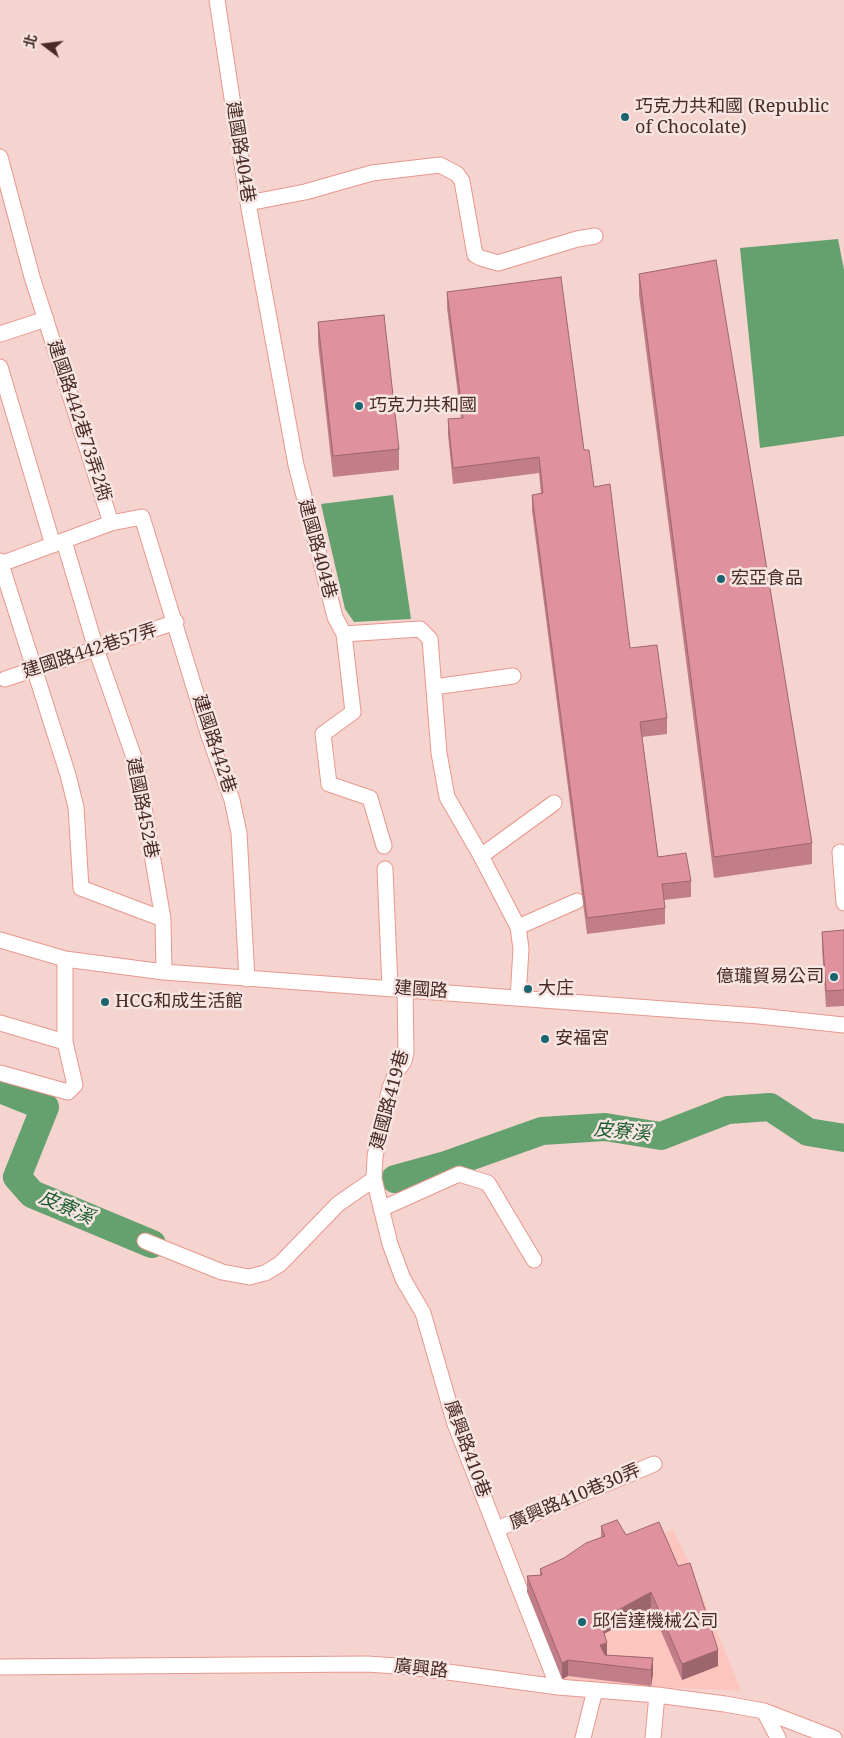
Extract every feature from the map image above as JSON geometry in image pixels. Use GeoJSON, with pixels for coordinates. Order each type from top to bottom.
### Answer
{"type":"FeatureCollection","features":[{"type":"Feature","properties":{"kind":"street","name":"建國路404巷"},"geometry":{"type":"LineString","coordinates":[[217,0],[248,203],[296,465],[335,616],[344,634],[353,712],[323,734],[329,784],[370,798],[384,846]]}},
{"type":"Feature","properties":{"kind":"street","name":"建國路442巷73弄2衖"},"geometry":{"type":"LineString","coordinates":[[0,157],[46,319],[111,523]]}},
{"type":"Feature","properties":{"kind":"street"},"geometry":{"type":"LineString","coordinates":[[248,203],[305,192],[372,172],[440,165],[457,174],[462,181],[475,254],[481,258],[498,263],[577,239],[595,236]]}},
{"type":"Feature","properties":{"kind":"street","name":"建國路442巷73弄2衖"},"geometry":{"type":"LineString","coordinates":[[0,334],[46,319]]}},
{"type":"Feature","properties":{"kind":"street","name":"建國路452巷"},"geometry":{"type":"LineString","coordinates":[[0,367],[137,766],[163,919],[164,972]]}},
{"type":"Feature","properties":{"kind":"street","name":"建國路442巷"},"geometry":{"type":"LineString","coordinates":[[111,523],[142,517],[176,622],[209,736],[232,800],[239,833],[247,978]]}},
{"type":"Feature","properties":{"kind":"street"},"geometry":{"type":"LineString","coordinates":[[111,523],[0,563],[68,775],[76,807],[82,888],[163,919]]}},
{"type":"Feature","properties":{"kind":"street","name":"建國路442巷57弄"},"geometry":{"type":"LineString","coordinates":[[5,679],[176,622]]}},
{"type":"Feature","properties":{"kind":"street"},"geometry":{"type":"LineString","coordinates":[[344,634],[420,629],[430,640],[439,753],[447,797],[481,856],[518,928],[521,949],[518,998]]}},
{"type":"Feature","properties":{"kind":"street"},"geometry":{"type":"LineString","coordinates":[[434,687],[513,676]]}},
{"type":"Feature","properties":{"kind":"street"},"geometry":{"type":"LineString","coordinates":[[481,856],[554,804]]}},
{"type":"Feature","properties":{"kind":"street"},"geometry":{"type":"LineString","coordinates":[[840,852],[844,903]]}},
{"type":"Feature","properties":{"kind":"street","name":"建國路419巷"},"geometry":{"type":"LineString","coordinates":[[381,1210],[374,1179],[374,1157],[390,1088],[396,1073],[404,1061],[406,1052],[385,870]]}},
{"type":"Feature","properties":{"kind":"street"},"geometry":{"type":"LineString","coordinates":[[518,928],[577,900]]}},
{"type":"Feature","properties":{"kind":"street","name":"建國路"},"geometry":{"type":"LineString","coordinates":[[0,940],[65,959],[164,972],[518,998],[844,1025]]}},
{"type":"Feature","properties":{"kind":"street"},"geometry":{"type":"LineString","coordinates":[[0,1073],[68,1092],[75,1085],[65,1042],[65,959]]}},
{"type":"Feature","properties":{"kind":"street"},"geometry":{"type":"LineString","coordinates":[[0,1024],[65,1042]]}},
{"type":"Feature","properties":{"kind":"street"},"geometry":{"type":"LineString","coordinates":[[381,1210],[459,1174],[488,1183],[534,1260]]}},
{"type":"Feature","properties":{"kind":"street"},"geometry":{"type":"LineString","coordinates":[[145,1241],[222,1272],[249,1277],[265,1273],[280,1264],[338,1204],[374,1179]]}},
{"type":"Feature","properties":{"kind":"street","name":"廣興路410巷"},"geometry":{"type":"LineString","coordinates":[[381,1210],[390,1244],[403,1279],[423,1313],[455,1424],[558,1687]]}},
{"type":"Feature","properties":{"kind":"street","name":"廣興路410巷30弄"},"geometry":{"type":"LineString","coordinates":[[497,1530],[654,1464]]}},
{"type":"Feature","properties":{"kind":"street","name":"廣興路"},"geometry":{"type":"LineString","coordinates":[[0,1667],[367,1664],[411,1667],[558,1687],[657,1695],[764,1711],[834,1738]]}},
{"type":"Feature","properties":{"kind":"street"},"geometry":{"type":"LineString","coordinates":[[583,1738],[595,1690]]}},
{"type":"Feature","properties":{"kind":"street"},"geometry":{"type":"LineString","coordinates":[[654,1738],[657,1695]]}},
{"type":"Feature","properties":{"kind":"street"},"geometry":{"type":"LineString","coordinates":[[764,1711],[778,1738]]}},
{"type":"Feature","properties":{"kind":"shaded area"},"geometry":{"type":"Polygon","coordinates":[[[838,239],[844,270],[844,436],[760,448],[740,248],[838,239]]]}},
{"type":"Feature","properties":{"kind":"shaded area"},"geometry":{"type":"Polygon","coordinates":[[[393,495],[411,619],[354,622],[345,609],[321,504],[393,495]]]}},
{"type":"Feature","properties":{"kind":"shaded area","name":"邱信達機械公司"},"geometry":{"type":"Polygon","coordinates":[[[673,1530],[688,1561],[741,1691],[561,1682],[525,1589],[535,1582],[630,1544],[673,1530]]]}},
{"type":"Feature","properties":{"kind":"building","name":"宏亞食品"},"geometry":{"type":"Polygon","coordinates":[[[716,260],[812,843],[714,857],[639,274],[716,260]]]}},
{"type":"Feature","properties":{"kind":"building"},"geometry":{"type":"Polygon","coordinates":[[[561,277],[584,450],[589,450],[594,487],[610,484],[630,648],[657,645],[667,718],[640,722],[658,857],[686,853],[691,881],[662,884],[665,908],[587,918],[532,495],[543,493],[539,457],[453,468],[448,419],[463,418],[447,292],[561,277]]]}},
{"type":"Feature","properties":{"kind":"building","name":"巧克力共和國"},"geometry":{"type":"Polygon","coordinates":[[[384,315],[399,449],[333,456],[318,322],[384,315]]]}},
{"type":"Feature","properties":{"kind":"building","name":"億瓏貿易公司"},"geometry":{"type":"Polygon","coordinates":[[[844,930],[844,990],[826,991],[822,932],[844,930]]]}},
{"type":"Feature","properties":{"kind":"building","name":"邱信達機械公司"},"geometry":{"type":"Polygon","coordinates":[[[617,1520],[626,1535],[659,1522],[678,1566],[690,1563],[718,1650],[682,1664],[651,1592],[600,1620],[607,1643],[600,1645],[605,1655],[653,1658],[651,1670],[568,1660],[562,1663],[527,1576],[542,1575],[540,1569],[564,1558],[586,1543],[605,1536],[601,1526],[617,1520]]]}},
{"type":"Feature","properties":{"kind":"waterway","name":"皮寮溪"},"geometry":{"type":"LineString","coordinates":[[0,1089],[45,1107],[17,1177],[32,1194],[152,1244]]}},
{"type":"Feature","properties":{"kind":"waterway","name":"皮寮溪"},"geometry":{"type":"LineString","coordinates":[[395,1179],[446,1165],[542,1131],[605,1127],[661,1136],[728,1110],[770,1107],[808,1132],[844,1138]]}},
{"type":"Feature","properties":{"kind":"place","name":"巧克力共和國 (Republic of Chocolate)"},"geometry":{"type":"Point","coordinates":[625,117]}},
{"type":"Feature","properties":{"kind":"place","name":"巧克力共和國"},"geometry":{"type":"Point","coordinates":[359,406]}},
{"type":"Feature","properties":{"kind":"place","name":"宏亞食品"},"geometry":{"type":"Point","coordinates":[721,579]}},
{"type":"Feature","properties":{"kind":"place","name":"億瓏貿易公司"},"geometry":{"type":"Point","coordinates":[834,977]}},
{"type":"Feature","properties":{"kind":"place","name":"大庄"},"geometry":{"type":"Point","coordinates":[528,989]}},
{"type":"Feature","properties":{"kind":"place","name":"HCG和成生活館"},"geometry":{"type":"Point","coordinates":[105,1002]}},
{"type":"Feature","properties":{"kind":"place","name":"安福宮"},"geometry":{"type":"Point","coordinates":[545,1039]}},
{"type":"Feature","properties":{"kind":"place","name":"邱信達機械公司"},"geometry":{"type":"Point","coordinates":[582,1622]}}]}
